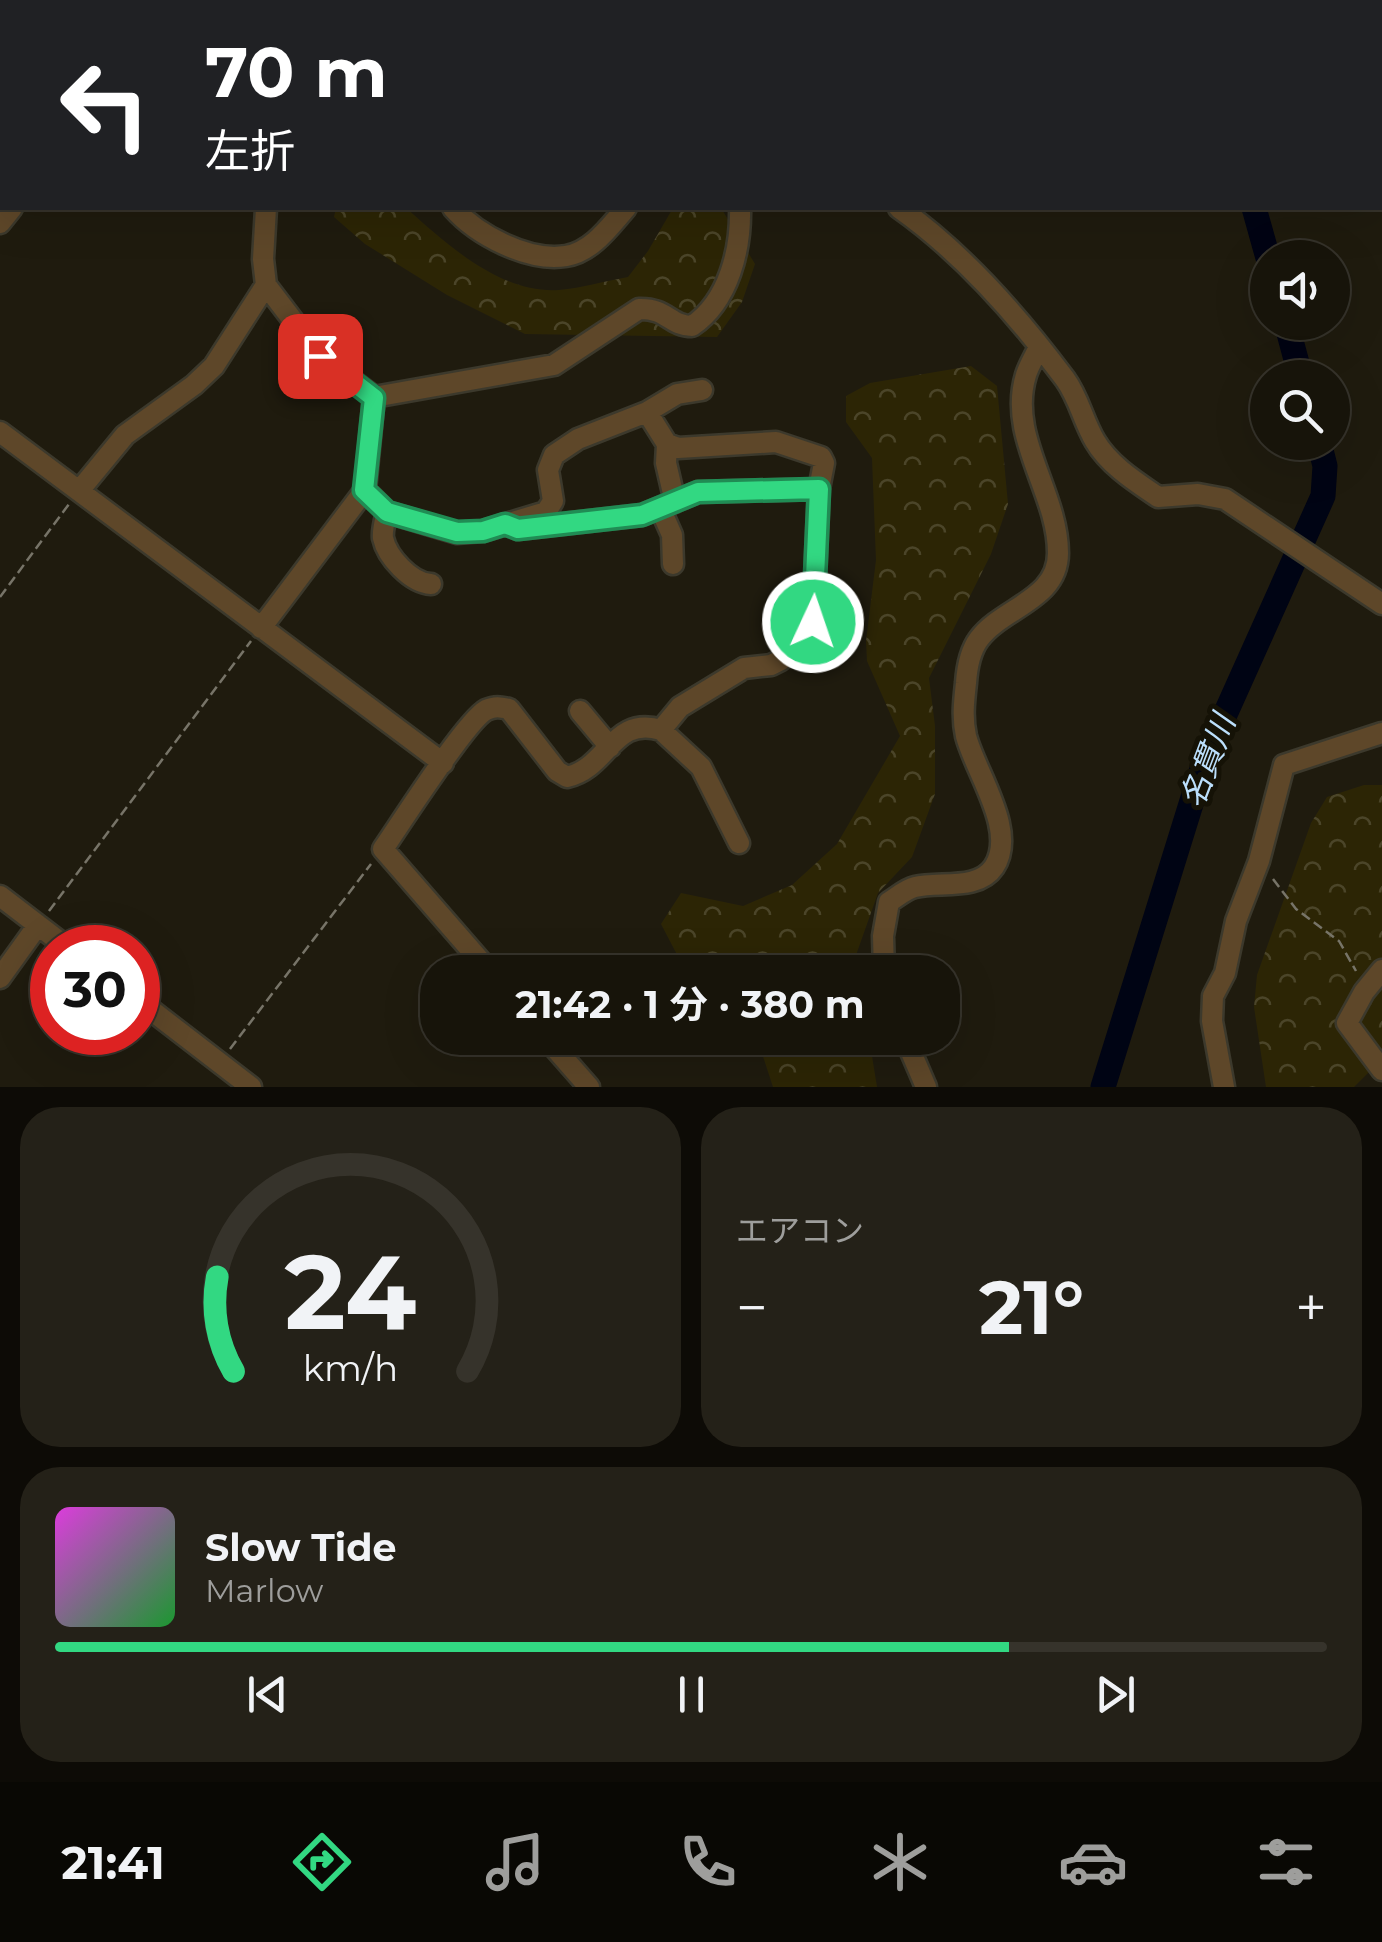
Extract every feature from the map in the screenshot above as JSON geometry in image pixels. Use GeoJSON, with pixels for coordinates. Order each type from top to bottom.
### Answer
{"type":"FeatureCollection","features":[{"type":"Feature","properties":{"kind":"street"},"geometry":{"type":"LineString","coordinates":[[266,210],[262,259],[266,285],[320,356],[374,398],[554,364],[639,309],[655,308],[683,326],[692,326],[712,308],[736,260],[740,210]]}},
{"type":"Feature","properties":{"kind":"street"},"geometry":{"type":"LineString","coordinates":[[455,210],[487,236],[518,250],[566,256],[600,238],[624,210]]}},
{"type":"Feature","properties":{"kind":"street"},"geometry":{"type":"LineString","coordinates":[[902,210],[930,230],[1002,302],[1068,382],[1094,440],[1107,459],[1158,498],[1198,494],[1225,498],[1382,604]]}},
{"type":"Feature","properties":{"kind":"street"},"geometry":{"type":"LineString","coordinates":[[79,490],[125,435],[214,366],[266,285]]}},
{"type":"Feature","properties":{"kind":"street"},"geometry":{"type":"LineString","coordinates":[[884,955],[889,902],[912,887],[971,882],[984,876],[995,865],[1000,847],[993,802],[970,748],[962,713],[968,666],[977,641],[994,623],[1043,591],[1056,570],[1055,520],[1027,448],[1025,376],[1039,347]]}},
{"type":"Feature","properties":{"kind":"street"},"geometry":{"type":"LineString","coordinates":[[364,490],[387,512],[457,532],[483,531],[546,512],[553,501],[548,470],[554,455],[578,439],[647,412],[676,394],[702,390]]}},
{"type":"Feature","properties":{"kind":"street"},"geometry":{"type":"LineString","coordinates":[[261,628],[364,490],[374,398]]}},
{"type":"Feature","properties":{"kind":"street"},"geometry":{"type":"LineString","coordinates":[[647,412],[667,444],[667,505],[673,564]]}},
{"type":"Feature","properties":{"kind":"street"},"geometry":{"type":"LineString","coordinates":[[0,432],[443,763]]}},
{"type":"Feature","properties":{"kind":"street"},"geometry":{"type":"LineString","coordinates":[[661,730],[680,706],[744,668],[781,660],[791,642],[808,632],[813,622],[819,489],[824,463],[821,457],[776,442],[678,448],[667,444]]}},
{"type":"Feature","properties":{"kind":"street"},"geometry":{"type":"LineString","coordinates":[[505,524],[518,529],[642,515],[698,492],[819,489]]}},
{"type":"Feature","properties":{"kind":"street"},"geometry":{"type":"LineString","coordinates":[[387,512],[382,535],[391,556],[416,580],[431,584]]}},
{"type":"Feature","properties":{"kind":"street"},"geometry":{"type":"LineString","coordinates":[[475,955],[383,849],[483,712],[498,706],[509,710],[557,770],[568,777],[580,774],[631,728],[643,725],[661,730],[701,767],[739,843]]}},
{"type":"Feature","properties":{"kind":"street"},"geometry":{"type":"LineString","coordinates":[[580,712],[610,747]]}},
{"type":"Feature","properties":{"kind":"street"},"geometry":{"type":"LineString","coordinates":[[1224,1087],[1212,1021],[1213,996],[1225,973],[1236,921],[1259,861],[1284,765],[1382,733]]}},
{"type":"Feature","properties":{"kind":"street"},"geometry":{"type":"LineString","coordinates":[[0,896],[37,925]]}},
{"type":"Feature","properties":{"kind":"street"},"geometry":{"type":"LineString","coordinates":[[0,978],[30,937]]}},
{"type":"Feature","properties":{"kind":"street"},"geometry":{"type":"LineString","coordinates":[[1382,970],[1347,1023],[1382,1070]]}},
{"type":"Feature","properties":{"kind":"street"},"geometry":{"type":"LineString","coordinates":[[160,1016],[251,1087]]}},
{"type":"Feature","properties":{"kind":"street"},"geometry":{"type":"LineString","coordinates":[[561,1055],[589,1087]]}},
{"type":"Feature","properties":{"kind":"street"},"geometry":{"type":"LineString","coordinates":[[912,1055],[926,1087]]}},
{"type":"Feature","properties":{"kind":"path"},"geometry":{"type":"LineString","coordinates":[[0,597],[79,490]]}},
{"type":"Feature","properties":{"kind":"path"},"geometry":{"type":"LineString","coordinates":[[39,925],[261,628]]}},
{"type":"Feature","properties":{"kind":"path"},"geometry":{"type":"LineString","coordinates":[[221,1062],[383,849]]}},
{"type":"Feature","properties":{"kind":"path"},"geometry":{"type":"LineString","coordinates":[[1259,861],[1296,909],[1338,940],[1364,992]]}},
{"type":"Feature","properties":{"kind":"green space"},"geometry":{"type":"Polygon","coordinates":[[[336,210],[408,210],[439,237],[495,275],[537,289],[559,290],[628,277],[672,210],[722,210],[755,264],[742,302],[717,337],[525,334],[447,295],[365,244],[334,217],[336,210]]]}},
{"type":"Feature","properties":{"kind":"green space"},"geometry":{"type":"Polygon","coordinates":[[[971,366],[997,386],[1008,504],[991,554],[929,678],[935,726],[935,794],[912,857],[878,893],[856,955],[677,955],[661,924],[681,893],[743,906],[792,885],[837,844],[900,736],[867,661],[876,560],[872,458],[846,422],[846,396],[870,383],[971,366]]]}},
{"type":"Feature","properties":{"kind":"green space"},"geometry":{"type":"Polygon","coordinates":[[[1364,785],[1382,785],[1382,1059],[1354,1087],[1266,1087],[1254,1007],[1257,975],[1311,823],[1327,797],[1364,785]]]}},
{"type":"Feature","properties":{"kind":"green space"},"geometry":{"type":"Polygon","coordinates":[[[763,1055],[872,1055],[877,1087],[773,1087],[763,1055]]]}},
{"type":"Feature","properties":{"kind":"waterway","name":"名貫川"},"geometry":{"type":"LineString","coordinates":[[1255,210],[1263,240]]}},
{"type":"Feature","properties":{"kind":"waterway","name":"名貫川"},"geometry":{"type":"LineString","coordinates":[[1291,340],[1296,360]]}},
{"type":"Feature","properties":{"kind":"waterway","name":"名貫川"},"geometry":{"type":"LineString","coordinates":[[1103,1087],[1205,759],[1323,496],[1324,460]]}},
{"type":"Feature","properties":{"kind":"route"},"geometry":{"type":"LineString","coordinates":[[320,356],[374,398],[364,490],[387,512],[457,532],[483,531],[505,524],[518,529],[642,515],[698,492],[819,489],[813,622]]}}]}
